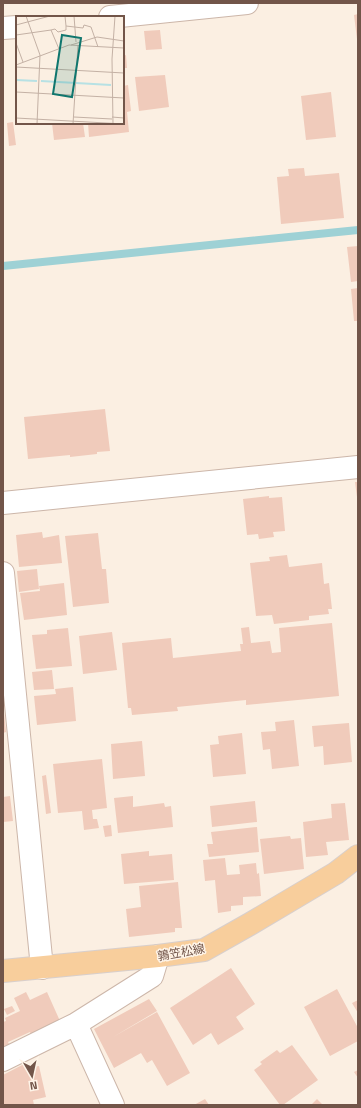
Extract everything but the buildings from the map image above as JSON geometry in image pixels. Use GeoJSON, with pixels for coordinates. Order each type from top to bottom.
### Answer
{"type":"FeatureCollection","features":[{"type":"Feature","properties":{"kind":"main road","name":"鶉笠松線"},"geometry":{"type":"LineString","coordinates":[[3,971],[204,950],[336,874],[358,856]]}},
{"type":"Feature","properties":{"kind":"street"},"geometry":{"type":"LineString","coordinates":[[120,16],[247,3]]}},
{"type":"Feature","properties":{"kind":"street"},"geometry":{"type":"LineString","coordinates":[[3,28],[16,26]]}},
{"type":"Feature","properties":{"kind":"street"},"geometry":{"type":"LineString","coordinates":[[3,503],[358,467]]}},
{"type":"Feature","properties":{"kind":"street"},"geometry":{"type":"LineString","coordinates":[[3,573],[42,968]]}},
{"type":"Feature","properties":{"kind":"street"},"geometry":{"type":"LineString","coordinates":[[3,1060],[76,1024],[152,976],[158,956]]}},
{"type":"Feature","properties":{"kind":"street"},"geometry":{"type":"LineString","coordinates":[[76,1024],[113,1105]]}},
{"type":"Feature","properties":{"kind":"waterway"},"geometry":{"type":"LineString","coordinates":[[3,266],[358,230]]}}]}
